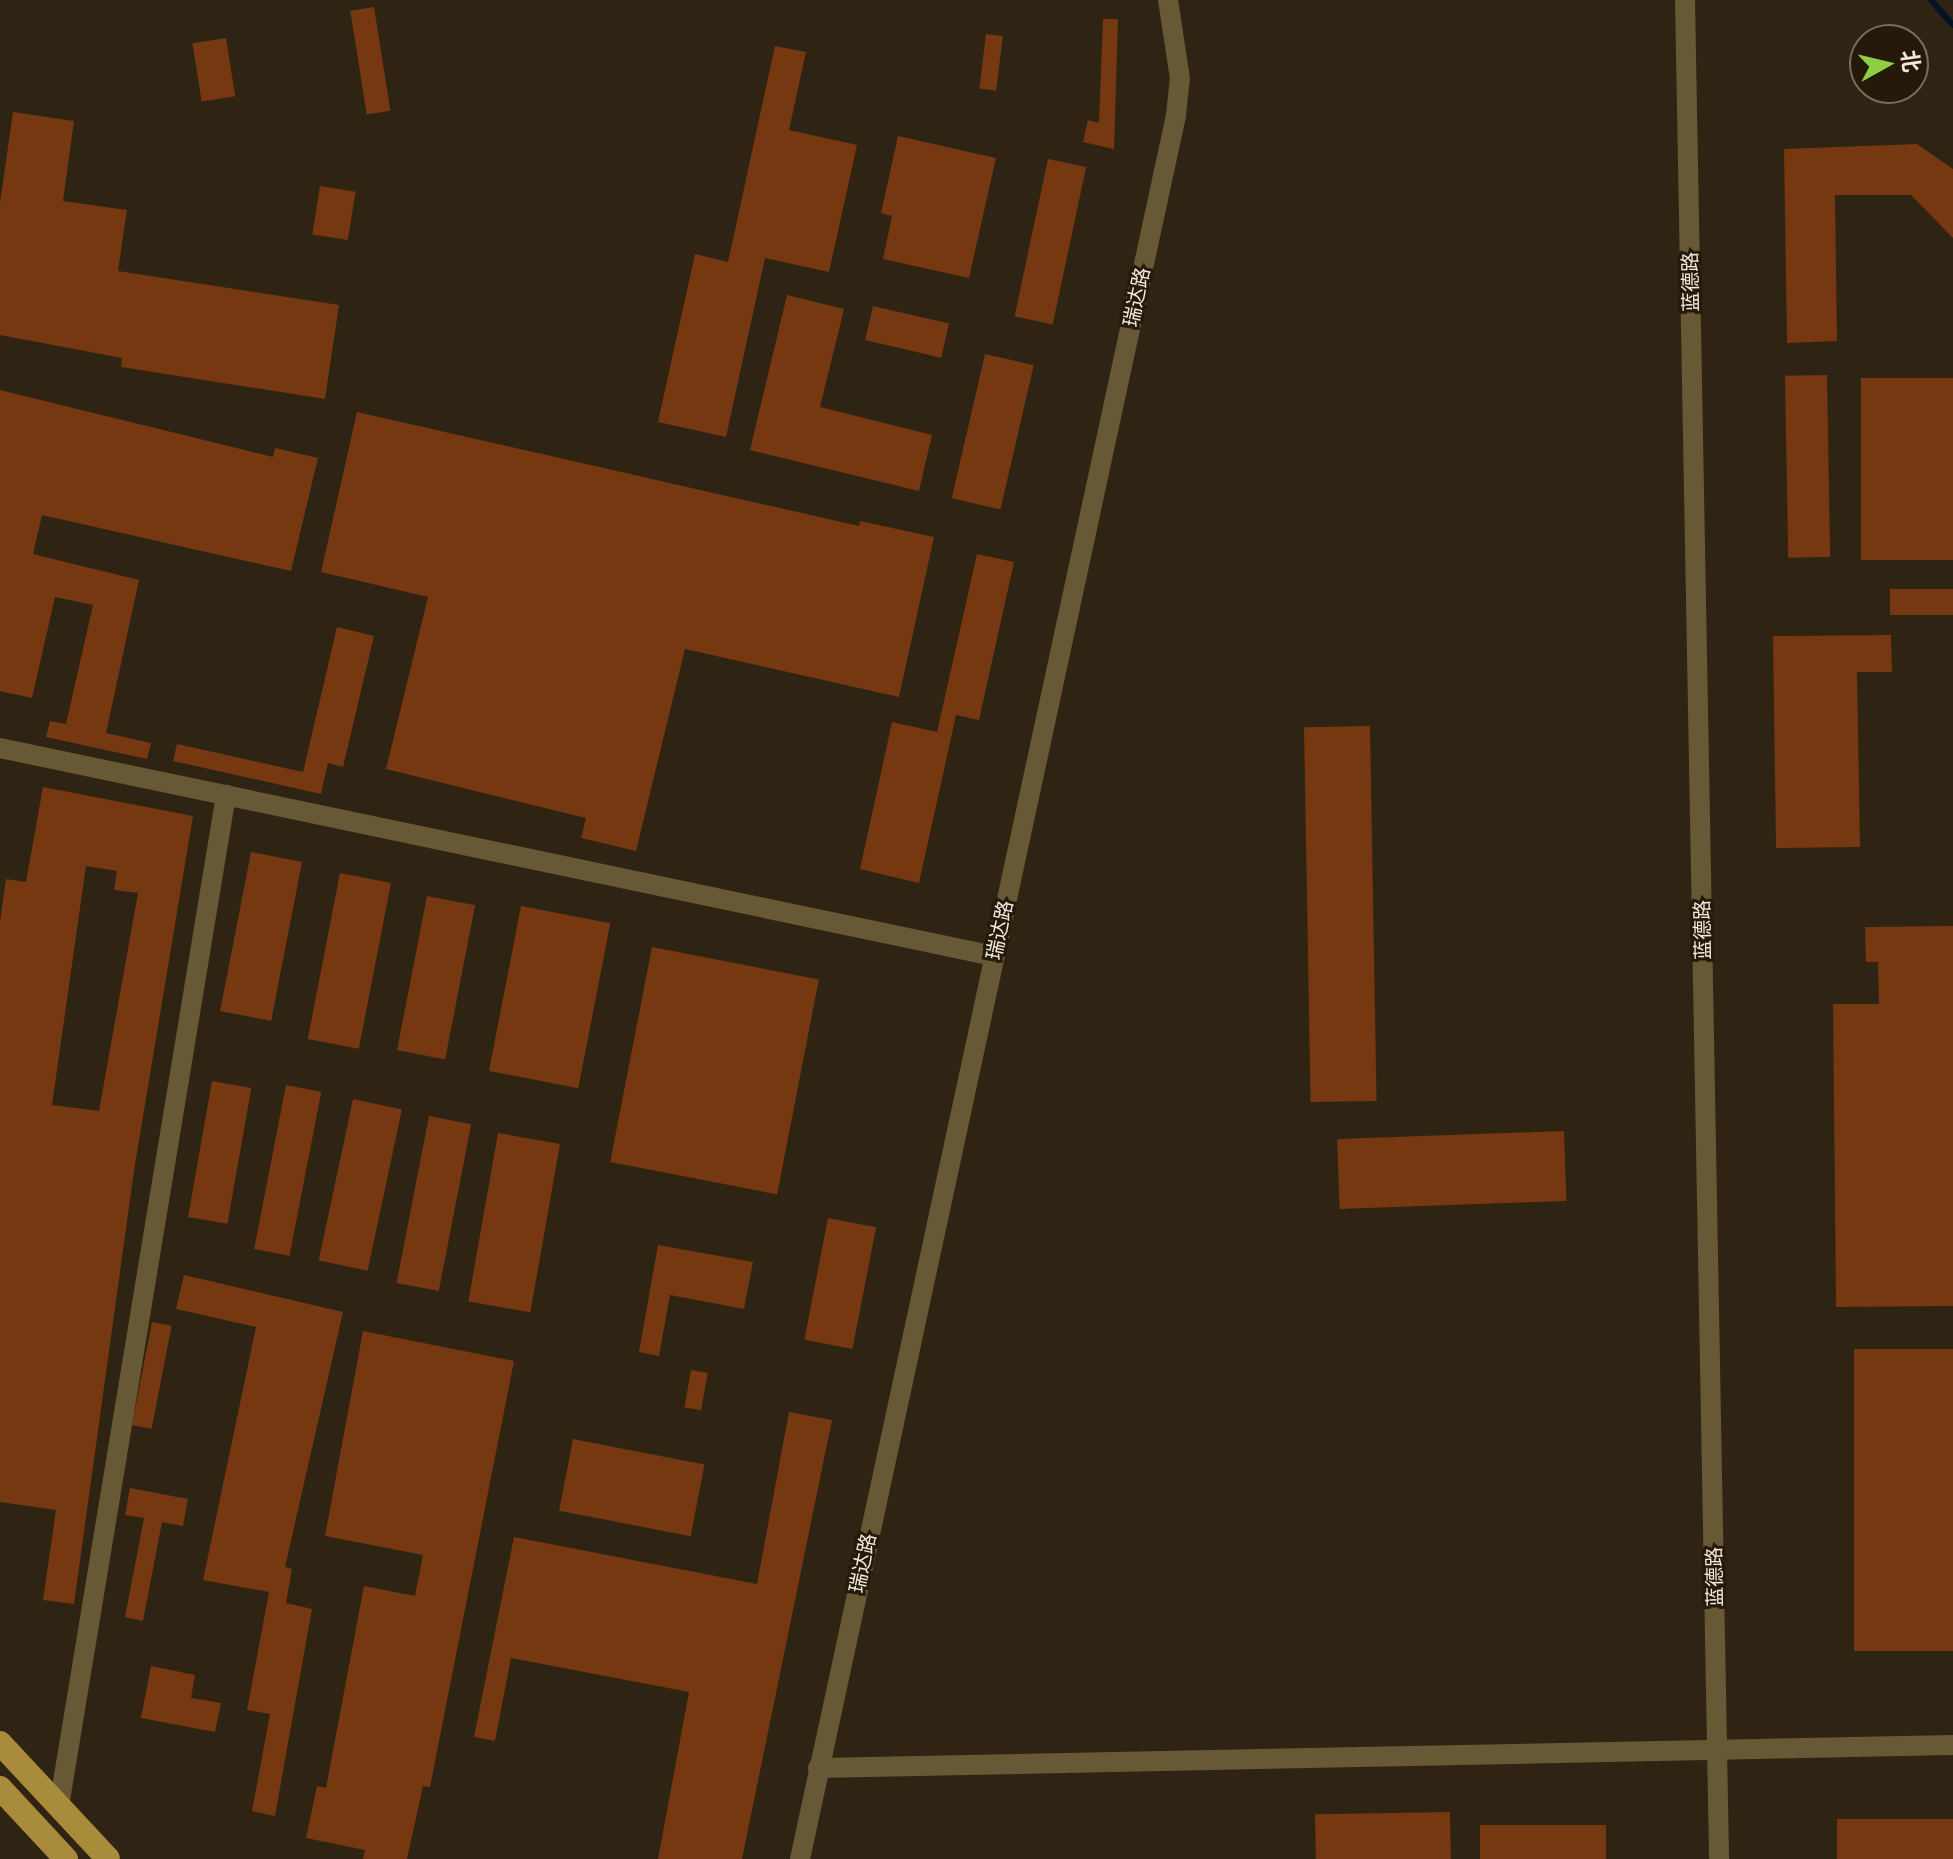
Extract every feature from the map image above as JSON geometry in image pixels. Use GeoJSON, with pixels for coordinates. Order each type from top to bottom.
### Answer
{"type":"FeatureCollection","features":[{"type":"Feature","properties":{"kind":"main road"},"geometry":{"type":"LineString","coordinates":[[0,1743],[108,1859]]}},
{"type":"Feature","properties":{"kind":"main road"},"geometry":{"type":"LineString","coordinates":[[0,1788],[66,1859]]}},
{"type":"Feature","properties":{"kind":"street","name":"瑞达路"},"geometry":{"type":"LineString","coordinates":[[800,1859],[1176,115],[1180,79],[1168,0]]}},
{"type":"Feature","properties":{"kind":"street","name":"蓝德路"},"geometry":{"type":"LineString","coordinates":[[1685,0],[1719,1859]]}},
{"type":"Feature","properties":{"kind":"street"},"geometry":{"type":"LineString","coordinates":[[0,748],[994,956]]}},
{"type":"Feature","properties":{"kind":"street"},"geometry":{"type":"LineString","coordinates":[[59,1806],[226,795]]}},
{"type":"Feature","properties":{"kind":"street"},"geometry":{"type":"LineString","coordinates":[[818,1768],[1717,1747],[1953,1745]]}},
{"type":"Feature","properties":{"kind":"street"},"geometry":{"type":"LineString","coordinates":[[73,1859],[80,1829]]}},
{"type":"Feature","properties":{"kind":"building"},"geometry":{"type":"Polygon","coordinates":[[[374,7],[390,111],[367,114],[350,11],[374,7]]]}},
{"type":"Feature","properties":{"kind":"building"},"geometry":{"type":"Polygon","coordinates":[[[1103,19],[1118,19],[1114,149],[1083,142],[1088,120],[1099,123],[1103,19]]]}},
{"type":"Feature","properties":{"kind":"building"},"geometry":{"type":"Polygon","coordinates":[[[986,34],[1003,36],[996,91],[979,89],[986,34]]]}},
{"type":"Feature","properties":{"kind":"building"},"geometry":{"type":"Polygon","coordinates":[[[226,38],[235,96],[202,102],[192,43],[226,38]]]}},
{"type":"Feature","properties":{"kind":"building"},"geometry":{"type":"Polygon","coordinates":[[[775,46],[806,52],[789,130],[857,145],[829,272],[765,258],[726,437],[658,422],[695,254],[728,262],[775,46]]]}},
{"type":"Feature","properties":{"kind":"building"},"geometry":{"type":"Polygon","coordinates":[[[13,112],[74,121],[63,201],[127,210],[118,271],[339,305],[325,399],[121,367],[122,358],[0,335],[0,203],[13,112]]]}},
{"type":"Feature","properties":{"kind":"building"},"geometry":{"type":"Polygon","coordinates":[[[898,136],[996,158],[969,278],[883,259],[892,216],[881,213],[898,136]]]}},
{"type":"Feature","properties":{"kind":"building"},"geometry":{"type":"Polygon","coordinates":[[[1917,144],[1953,169],[1953,238],[1911,195],[1835,195],[1837,341],[1787,343],[1784,149],[1917,144]]]}},
{"type":"Feature","properties":{"kind":"building"},"geometry":{"type":"Polygon","coordinates":[[[1048,159],[1086,167],[1053,325],[1015,316],[1048,159]]]}},
{"type":"Feature","properties":{"kind":"building"},"geometry":{"type":"Polygon","coordinates":[[[320,186],[356,192],[348,240],[312,234],[320,186]]]}},
{"type":"Feature","properties":{"kind":"building"},"geometry":{"type":"Polygon","coordinates":[[[787,295],[844,309],[820,407],[932,435],[919,491],[750,450],[787,295]]]}},
{"type":"Feature","properties":{"kind":"building"},"geometry":{"type":"Polygon","coordinates":[[[873,306],[949,324],[941,358],[865,340],[873,306]]]}},
{"type":"Feature","properties":{"kind":"building"},"geometry":{"type":"Polygon","coordinates":[[[985,354],[1034,365],[1000,509],[952,498],[985,354]]]}},
{"type":"Feature","properties":{"kind":"building"},"geometry":{"type":"Polygon","coordinates":[[[1827,375],[1830,557],[1788,558],[1785,376],[1827,375]]]}},
{"type":"Feature","properties":{"kind":"building"},"geometry":{"type":"Polygon","coordinates":[[[1861,378],[1953,378],[1953,560],[1861,560],[1861,378]]]}},
{"type":"Feature","properties":{"kind":"building"},"geometry":{"type":"Polygon","coordinates":[[[0,390],[273,457],[275,448],[318,458],[291,571],[42,515],[33,554],[139,580],[106,733],[151,743],[147,759],[46,737],[50,721],[66,724],[93,605],[55,597],[32,698],[0,691],[0,390]]]}},
{"type":"Feature","properties":{"kind":"building"},"geometry":{"type":"Polygon","coordinates":[[[357,412],[859,526],[860,521],[934,537],[899,697],[685,649],[636,851],[581,838],[586,818],[386,769],[428,597],[321,572],[357,412]]]}},
{"type":"Feature","properties":{"kind":"building"},"geometry":{"type":"Polygon","coordinates":[[[977,554],[1014,562],[979,720],[956,715],[919,883],[860,869],[892,722],[937,732],[977,554]]]}},
{"type":"Feature","properties":{"kind":"building"},"geometry":{"type":"Polygon","coordinates":[[[1890,589],[1953,589],[1953,615],[1890,615],[1890,589]]]}},
{"type":"Feature","properties":{"kind":"building"},"geometry":{"type":"Polygon","coordinates":[[[337,627],[374,636],[343,767],[328,763],[321,794],[173,761],[177,744],[303,772],[337,627]]]}},
{"type":"Feature","properties":{"kind":"building"},"geometry":{"type":"Polygon","coordinates":[[[1891,635],[1892,672],[1857,672],[1860,847],[1776,848],[1773,636],[1891,635]]]}},
{"type":"Feature","properties":{"kind":"building"},"geometry":{"type":"Polygon","coordinates":[[[1370,726],[1377,1101],[1311,1102],[1304,727],[1370,726]]]}},
{"type":"Feature","properties":{"kind":"building"},"geometry":{"type":"Polygon","coordinates":[[[43,787],[193,816],[134,1171],[74,1604],[43,1600],[56,1510],[0,1502],[0,922],[6,879],[26,882],[43,787]],[[86,866],[52,1105],[99,1111],[138,893],[114,890],[117,871],[86,866]]]}},
{"type":"Feature","properties":{"kind":"building"},"geometry":{"type":"Polygon","coordinates":[[[251,852],[302,862],[271,1021],[220,1011],[251,852]]]}},
{"type":"Feature","properties":{"kind":"building"},"geometry":{"type":"Polygon","coordinates":[[[340,873],[391,883],[359,1049],[308,1039],[340,873]]]}},
{"type":"Feature","properties":{"kind":"building"},"geometry":{"type":"Polygon","coordinates":[[[427,896],[475,905],[445,1059],[397,1050],[427,896]]]}},
{"type":"Feature","properties":{"kind":"building"},"geometry":{"type":"Polygon","coordinates":[[[521,906],[610,923],[578,1088],[489,1071],[521,906]]]}},
{"type":"Feature","properties":{"kind":"building"},"geometry":{"type":"Polygon","coordinates":[[[1953,926],[1953,1306],[1836,1307],[1833,1004],[1879,1004],[1878,962],[1866,962],[1865,927],[1953,926]]]}},
{"type":"Feature","properties":{"kind":"building"},"geometry":{"type":"Polygon","coordinates":[[[652,947],[819,979],[777,1194],[610,1162],[652,947]]]}},
{"type":"Feature","properties":{"kind":"building"},"geometry":{"type":"Polygon","coordinates":[[[212,1081],[251,1088],[227,1224],[188,1217],[212,1081]]]}},
{"type":"Feature","properties":{"kind":"building"},"geometry":{"type":"Polygon","coordinates":[[[286,1085],[321,1092],[289,1256],[254,1249],[286,1085]]]}},
{"type":"Feature","properties":{"kind":"building"},"geometry":{"type":"Polygon","coordinates":[[[353,1099],[402,1109],[368,1271],[319,1260],[353,1099]]]}},
{"type":"Feature","properties":{"kind":"building"},"geometry":{"type":"Polygon","coordinates":[[[429,1116],[471,1124],[439,1291],[397,1283],[429,1116]]]}},
{"type":"Feature","properties":{"kind":"building"},"geometry":{"type":"Polygon","coordinates":[[[1564,1131],[1566,1201],[1340,1209],[1337,1139],[1564,1131]]]}},
{"type":"Feature","properties":{"kind":"building"},"geometry":{"type":"Polygon","coordinates":[[[498,1133],[560,1144],[530,1312],[468,1301],[498,1133]]]}},
{"type":"Feature","properties":{"kind":"building"},"geometry":{"type":"Polygon","coordinates":[[[828,1218],[876,1227],[852,1349],[804,1340],[828,1218]]]}},
{"type":"Feature","properties":{"kind":"building"},"geometry":{"type":"Polygon","coordinates":[[[658,1245],[753,1262],[744,1309],[670,1295],[659,1356],[639,1352],[658,1245]]]}},
{"type":"Feature","properties":{"kind":"building"},"geometry":{"type":"Polygon","coordinates":[[[184,1275],[343,1312],[285,1567],[292,1569],[286,1603],[312,1609],[275,1816],[252,1811],[270,1714],[247,1710],[269,1592],[203,1580],[256,1327],[176,1309],[184,1275]]]}},
{"type":"Feature","properties":{"kind":"building"},"geometry":{"type":"Polygon","coordinates":[[[152,1322],[172,1326],[152,1429],[132,1425],[152,1322]]]}},
{"type":"Feature","properties":{"kind":"building"},"geometry":{"type":"Polygon","coordinates":[[[363,1331],[514,1361],[430,1787],[423,1786],[407,1859],[363,1859],[365,1850],[306,1838],[317,1786],[326,1788],[364,1586],[415,1596],[423,1555],[325,1536],[363,1331]]]}},
{"type":"Feature","properties":{"kind":"building"},"geometry":{"type":"Polygon","coordinates":[[[1854,1349],[1953,1349],[1953,1651],[1854,1651],[1854,1349]]]}},
{"type":"Feature","properties":{"kind":"building"},"geometry":{"type":"Polygon","coordinates":[[[691,1370],[708,1373],[701,1410],[684,1407],[691,1370]]]}},
{"type":"Feature","properties":{"kind":"building"},"geometry":{"type":"Polygon","coordinates":[[[789,1412],[832,1420],[742,1859],[658,1859],[689,1692],[511,1658],[495,1741],[474,1737],[514,1537],[757,1584],[789,1412]]]}},
{"type":"Feature","properties":{"kind":"building"},"geometry":{"type":"Polygon","coordinates":[[[573,1439],[705,1465],[691,1536],[559,1511],[573,1439]]]}},
{"type":"Feature","properties":{"kind":"building"},"geometry":{"type":"Polygon","coordinates":[[[130,1488],[188,1499],[183,1526],[162,1522],[143,1621],[125,1617],[144,1518],[125,1515],[130,1488]]]}},
{"type":"Feature","properties":{"kind":"building"},"geometry":{"type":"Polygon","coordinates":[[[151,1666],[195,1675],[191,1698],[221,1703],[215,1732],[141,1718],[151,1666]]]}},
{"type":"Feature","properties":{"kind":"building"},"geometry":{"type":"Polygon","coordinates":[[[1450,1812],[1451,1859],[1316,1859],[1315,1814],[1450,1812]]]}},
{"type":"Feature","properties":{"kind":"building"},"geometry":{"type":"Polygon","coordinates":[[[1837,1819],[1953,1819],[1953,1859],[1837,1859],[1837,1819]]]}},
{"type":"Feature","properties":{"kind":"building"},"geometry":{"type":"Polygon","coordinates":[[[1480,1825],[1606,1825],[1606,1859],[1480,1859],[1480,1825]]]}},
{"type":"Feature","properties":{"kind":"waterway"},"geometry":{"type":"LineString","coordinates":[[1931,0],[1953,25]]}}]}
